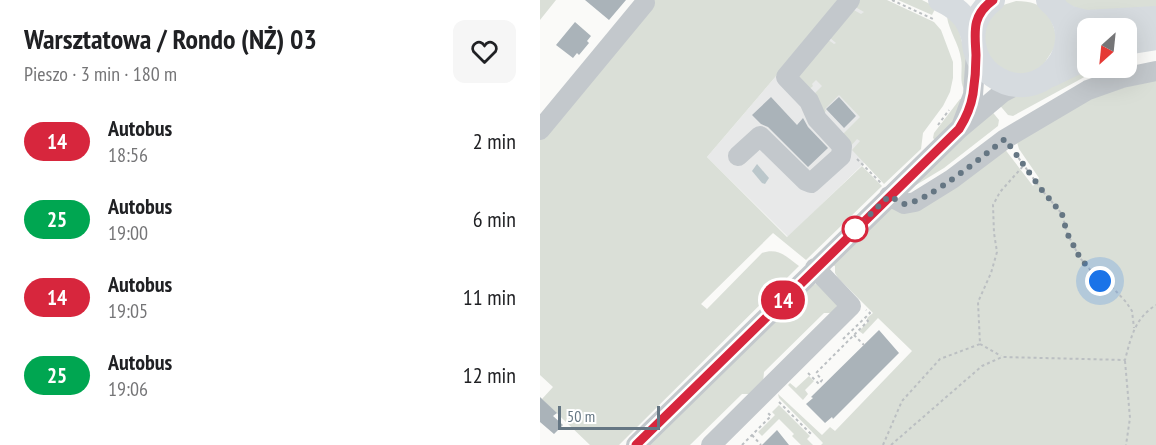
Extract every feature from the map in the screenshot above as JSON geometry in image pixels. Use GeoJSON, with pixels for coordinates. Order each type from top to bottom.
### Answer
{"type":"FeatureCollection","features":[{"type":"Feature","properties":{"kind":"main road"},"geometry":{"type":"LineString","coordinates":[[974,44],[978,18],[993,0]]}},
{"type":"Feature","properties":{"kind":"main road"},"geometry":{"type":"LineString","coordinates":[[945,2],[959,10],[966,19],[981,63],[999,80],[1017,85],[1032,84],[1077,62]]}},
{"type":"Feature","properties":{"kind":"main road"},"geometry":{"type":"LineString","coordinates":[[1053,4],[1074,20],[1086,22],[1156,18]]}},
{"type":"Feature","properties":{"kind":"main road"},"geometry":{"type":"LineString","coordinates":[[1048,76],[1059,64],[1066,50],[1066,27],[1053,4]]}},
{"type":"Feature","properties":{"kind":"main road"},"geometry":{"type":"LineString","coordinates":[[1137,41],[1156,38]]}},
{"type":"Feature","properties":{"kind":"street"},"geometry":{"type":"LineString","coordinates":[[738,156],[760,136],[806,181],[811,183],[841,156],[842,146],[817,119],[809,101],[786,77],[850,0]]}},
{"type":"Feature","properties":{"kind":"street"},"geometry":{"type":"LineString","coordinates":[[540,130],[645,3]]}},
{"type":"Feature","properties":{"kind":"street"},"geometry":{"type":"LineString","coordinates":[[959,129],[973,95],[974,44]]}},
{"type":"Feature","properties":{"kind":"street"},"geometry":{"type":"LineString","coordinates":[[889,196],[904,204],[915,202],[952,179],[1005,139],[1088,90],[1122,78],[1156,70]]}},
{"type":"Feature","properties":{"kind":"street"},"geometry":{"type":"LineString","coordinates":[[636,445],[959,129],[1002,93],[1017,85]]}},
{"type":"Feature","properties":{"kind":"street"},"geometry":{"type":"LineString","coordinates":[[711,445],[851,306],[815,268]]}},
{"type":"Feature","properties":{"kind":"path"},"geometry":{"type":"LineString","coordinates":[[892,0],[931,18],[944,21],[945,2]]}},
{"type":"Feature","properties":{"kind":"path"},"geometry":{"type":"LineString","coordinates":[[937,126],[949,109]]}},
{"type":"Feature","properties":{"kind":"path"},"geometry":{"type":"LineString","coordinates":[[1005,139],[1062,214],[1067,233],[1080,258],[1100,281],[1113,288],[1126,302],[1132,311],[1134,328]]}},
{"type":"Feature","properties":{"kind":"path"},"geometry":{"type":"LineString","coordinates":[[980,344],[978,302],[998,252],[994,233],[993,205],[1000,192],[1024,165]]}},
{"type":"Feature","properties":{"kind":"path"},"geometry":{"type":"LineString","coordinates":[[873,175],[876,178]]}},
{"type":"Feature","properties":{"kind":"path"},"geometry":{"type":"LineString","coordinates":[[1126,445],[1130,418],[1125,360],[1134,328],[1148,310],[1156,305]]}},
{"type":"Feature","properties":{"kind":"path"},"geometry":{"type":"LineString","coordinates":[[808,373],[819,384],[822,380],[816,373],[868,321],[865,318]]}},
{"type":"Feature","properties":{"kind":"path"},"geometry":{"type":"LineString","coordinates":[[854,335],[864,345]]}},
{"type":"Feature","properties":{"kind":"path"},"geometry":{"type":"LineString","coordinates":[[980,344],[1002,357]]}},
{"type":"Feature","properties":{"kind":"path"},"geometry":{"type":"LineString","coordinates":[[883,445],[902,402],[940,359],[980,344]]}},
{"type":"Feature","properties":{"kind":"path"},"geometry":{"type":"LineString","coordinates":[[891,445],[982,366],[1002,357],[1125,360]]}},
{"type":"Feature","properties":{"kind":"path"},"geometry":{"type":"LineString","coordinates":[[742,445],[771,416],[768,413]]}},
{"type":"Feature","properties":{"kind":"path"},"geometry":{"type":"LineString","coordinates":[[752,435],[761,445]]}},
{"type":"Feature","properties":{"kind":"shaded area"},"geometry":{"type":"Polygon","coordinates":[[[540,0],[556,0],[540,20],[540,0]]]}},
{"type":"Feature","properties":{"kind":"shaded area"},"geometry":{"type":"Polygon","coordinates":[[[651,0],[841,0],[707,157],[787,237],[862,166],[882,186],[806,260],[773,233],[701,304],[707,309],[762,253],[778,252],[799,266],[619,445],[590,445],[542,399],[553,387],[540,375],[540,137],[651,0]]]}},
{"type":"Feature","properties":{"kind":"shaded area"},"geometry":{"type":"Polygon","coordinates":[[[841,0],[881,0],[922,107],[788,237],[707,157],[841,0]]]}},
{"type":"Feature","properties":{"kind":"shaded area"},"geometry":{"type":"Polygon","coordinates":[[[854,0],[887,0],[934,22],[941,30],[953,62],[950,92],[943,106],[923,133],[921,149],[884,184],[852,150],[860,141],[857,139],[850,147],[840,137],[860,117],[839,95],[820,116],[811,97],[822,86],[816,80],[806,92],[797,76],[827,39],[836,43],[829,37],[852,9],[861,14],[864,12],[850,4],[854,0]]]}},
{"type":"Feature","properties":{"kind":"shaded area"},"geometry":{"type":"Polygon","coordinates":[[[898,0],[922,0],[936,7],[932,15],[898,0]]]}},
{"type":"Feature","properties":{"kind":"shaded area"},"geometry":{"type":"Polygon","coordinates":[[[1061,0],[1156,0],[1156,11],[1089,15],[1061,0]]]}},
{"type":"Feature","properties":{"kind":"shaded area"},"geometry":{"type":"Polygon","coordinates":[[[1016,1],[1041,7],[1050,18],[1058,42],[1040,70],[1016,76],[1000,70],[985,51],[985,26],[1000,6],[1016,1]]]}},
{"type":"Feature","properties":{"kind":"shaded area"},"geometry":{"type":"Polygon","coordinates":[[[947,17],[958,25],[970,77],[964,89],[960,53],[947,17]]]}},
{"type":"Feature","properties":{"kind":"shaded area"},"geometry":{"type":"Polygon","coordinates":[[[1077,72],[1077,78],[1083,78],[1013,116],[1008,115],[997,102],[1077,72]]]}},
{"type":"Feature","properties":{"kind":"shaded area"},"geometry":{"type":"Polygon","coordinates":[[[1156,77],[1156,445],[821,445],[823,443],[779,398],[778,394],[822,435],[830,427],[835,431],[912,351],[878,318],[863,334],[859,331],[873,313],[838,278],[835,266],[830,264],[887,208],[1004,148],[1033,186],[1039,178],[1019,149],[1016,139],[1086,100],[1156,77]]]}},
{"type":"Feature","properties":{"kind":"shaded area"},"geometry":{"type":"Polygon","coordinates":[[[960,99],[968,99],[964,110],[936,141],[933,138],[934,133],[960,99]]]}},
{"type":"Feature","properties":{"kind":"shaded area"},"geometry":{"type":"Polygon","coordinates":[[[990,109],[999,120],[998,126],[944,168],[911,186],[990,109]]]}},
{"type":"Feature","properties":{"kind":"shaded area"},"geometry":{"type":"Polygon","coordinates":[[[757,164],[769,178],[765,184],[752,171],[757,164]]]}},
{"type":"Feature","properties":{"kind":"shaded area"},"geometry":{"type":"Polygon","coordinates":[[[822,285],[838,302],[835,313],[824,313],[764,372],[763,383],[751,394],[742,394],[690,445],[647,445],[807,286],[822,285]]]}},
{"type":"Feature","properties":{"kind":"shaded area"},"geometry":{"type":"Polygon","coordinates":[[[809,376],[814,381],[805,390],[808,394],[803,400],[788,385],[790,383],[796,388],[809,376]]]}},
{"type":"Feature","properties":{"kind":"shaded area"},"geometry":{"type":"Polygon","coordinates":[[[779,405],[810,436],[807,439],[813,445],[801,445],[779,419],[762,436],[758,432],[775,415],[772,412],[779,405]]]}},
{"type":"Feature","properties":{"kind":"building"},"geometry":{"type":"Polygon","coordinates":[[[585,0],[626,0],[609,20],[585,0]]]}},
{"type":"Feature","properties":{"kind":"building"},"geometry":{"type":"Polygon","coordinates":[[[575,22],[591,36],[587,41],[589,43],[579,55],[577,53],[573,58],[556,45],[575,22]]]}},
{"type":"Feature","properties":{"kind":"building"},"geometry":{"type":"Polygon","coordinates":[[[771,97],[797,125],[803,118],[808,127],[828,148],[808,167],[768,127],[752,115],[771,97]]]}},
{"type":"Feature","properties":{"kind":"building"},"geometry":{"type":"Polygon","coordinates":[[[839,97],[856,116],[844,128],[826,109],[839,97]]]}},
{"type":"Feature","properties":{"kind":"building"},"geometry":{"type":"Polygon","coordinates":[[[879,330],[899,353],[833,419],[832,417],[825,423],[806,404],[879,330]]]}},
{"type":"Feature","properties":{"kind":"building"},"geometry":{"type":"Polygon","coordinates":[[[540,397],[557,413],[553,416],[563,425],[554,434],[540,422],[540,397]]]}},
{"type":"Feature","properties":{"kind":"building"},"geometry":{"type":"Polygon","coordinates":[[[777,430],[789,445],[762,445],[777,430]]]}},
{"type":"Feature","properties":{"kind":"bus line","name":"14"},"geometry":{"type":"LineString","coordinates":[[636,445],[959,129],[973,95],[976,63],[973,37],[975,24],[981,12],[993,0]]}},
{"type":"Feature","properties":{"kind":"route"},"geometry":{"type":"LineString","coordinates":[[855,229],[889,196],[904,204],[915,202],[952,179],[1005,139],[1062,214],[1067,233],[1080,258],[1100,281]]}}]}
